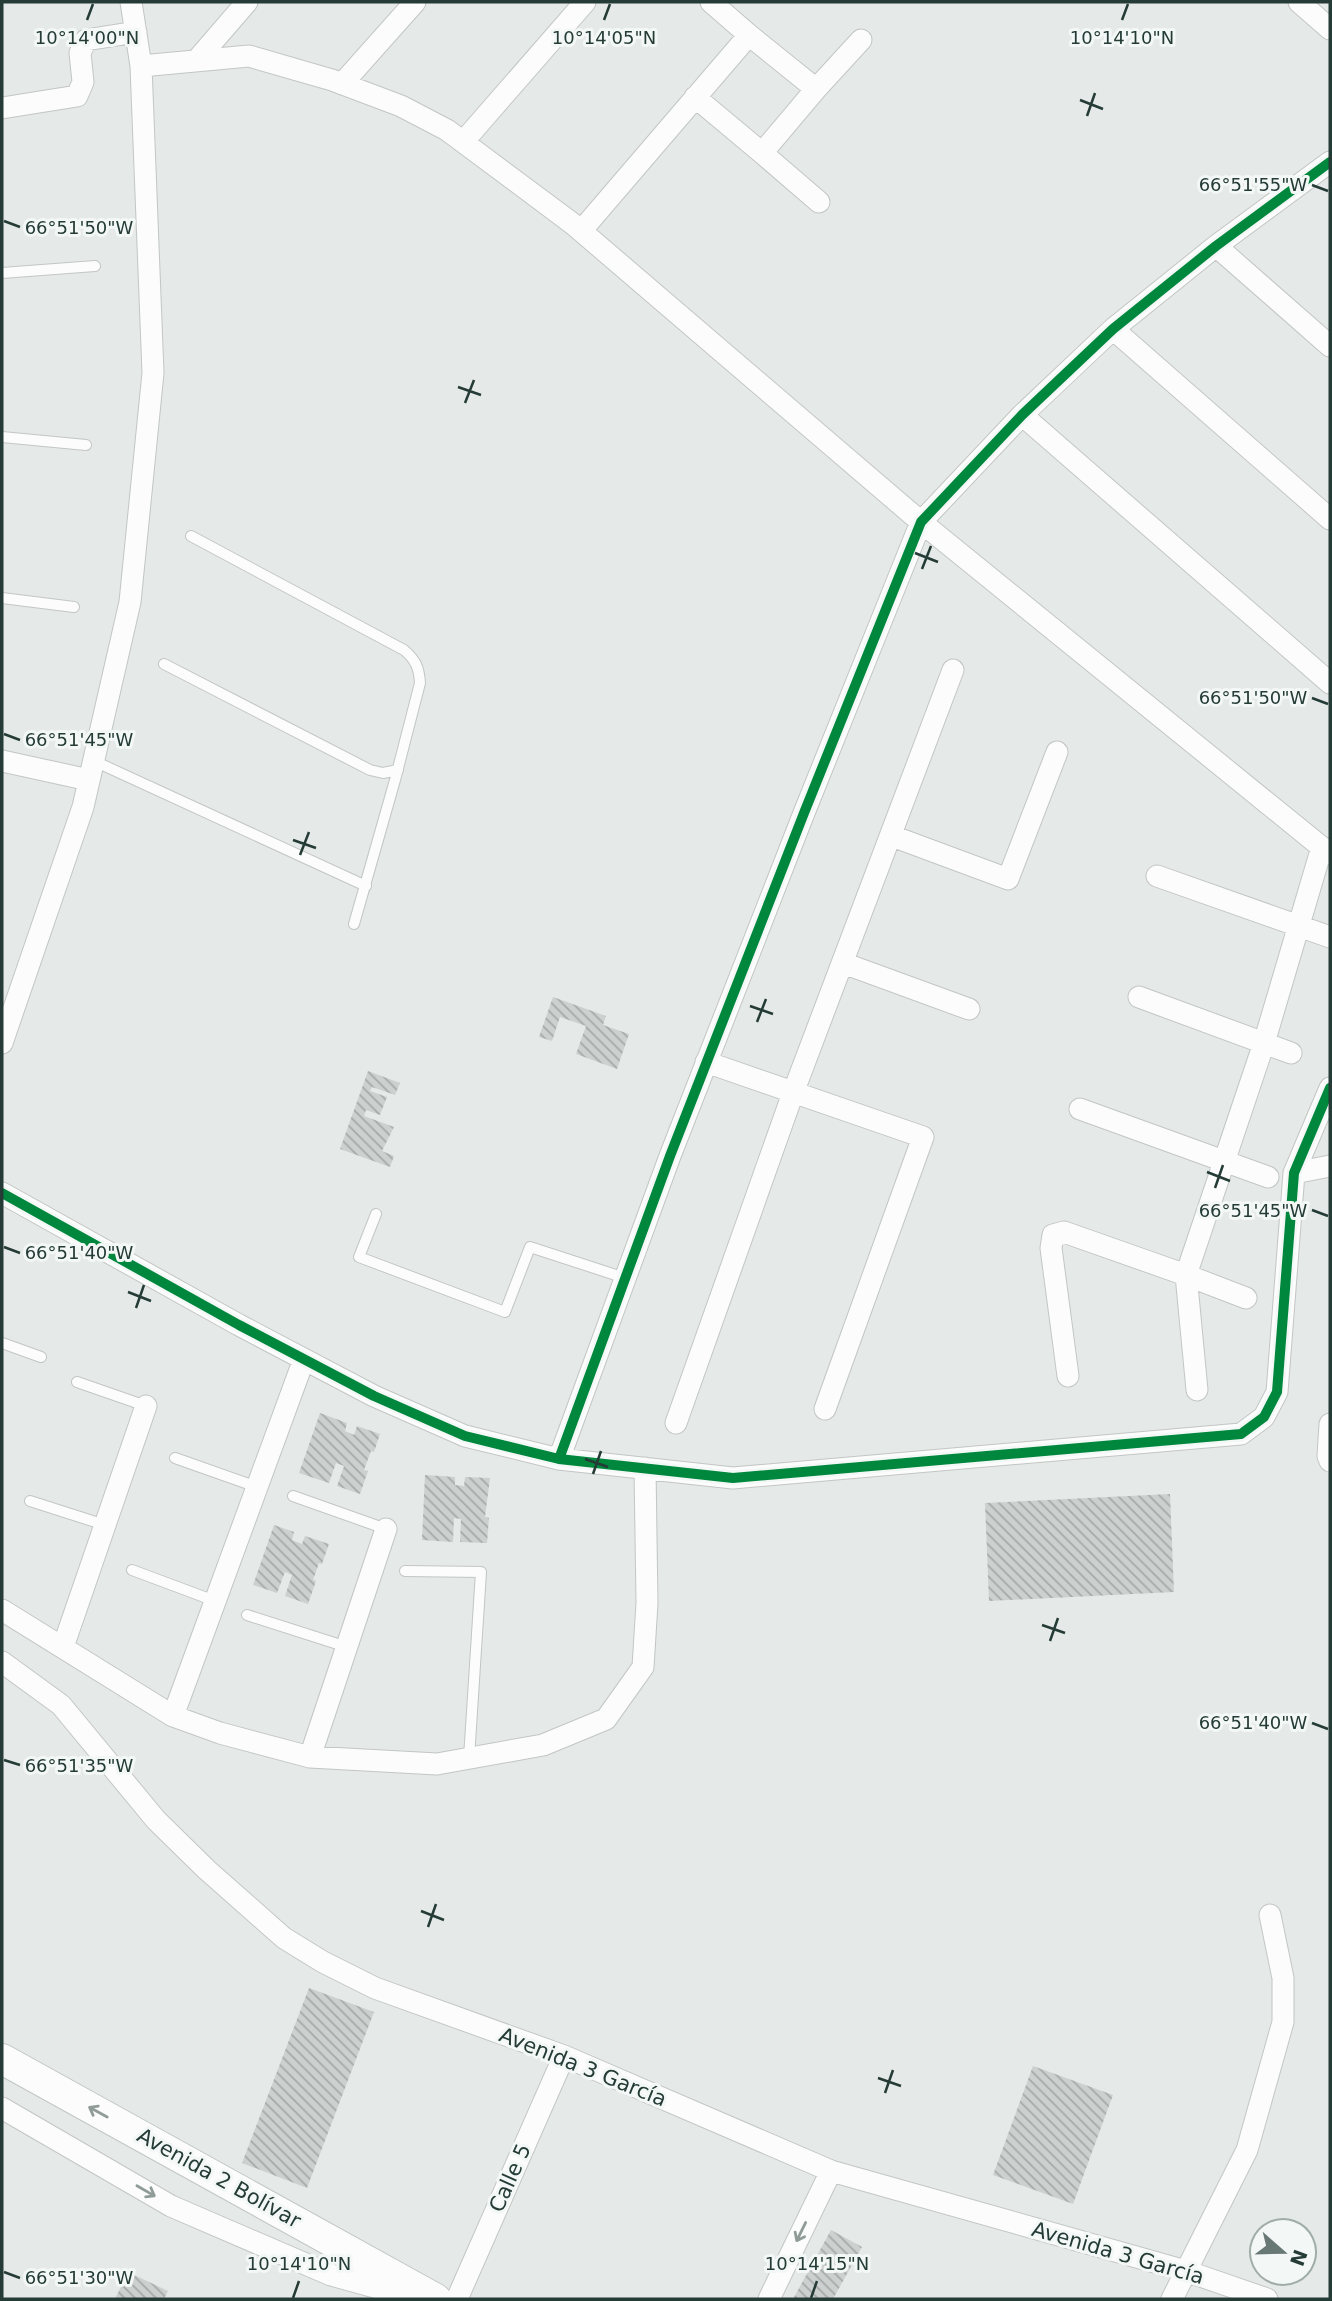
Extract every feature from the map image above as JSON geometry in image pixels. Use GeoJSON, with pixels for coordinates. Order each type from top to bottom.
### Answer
{"type":"FeatureCollection","features":[{"type":"Feature","properties":{"kind":"street"},"geometry":{"type":"LineString","coordinates":[[2,1042],[83,807],[130,603],[153,373],[141,66],[131,2]]}},
{"type":"Feature","properties":{"kind":"street"},"geometry":{"type":"LineString","coordinates":[[195,61],[247,2]]}},
{"type":"Feature","properties":{"kind":"street"},"geometry":{"type":"LineString","coordinates":[[342,84],[415,2]]}},
{"type":"Feature","properties":{"kind":"street"},"geometry":{"type":"LineString","coordinates":[[463,142],[584,2]]}},
{"type":"Feature","properties":{"kind":"street"},"geometry":{"type":"LineString","coordinates":[[711,2],[816,89]]}},
{"type":"Feature","properties":{"kind":"street"},"geometry":{"type":"LineString","coordinates":[[1299,2],[1330,29]]}},
{"type":"Feature","properties":{"kind":"street"},"geometry":{"type":"LineString","coordinates":[[2,108],[77,96],[83,82],[80,53],[86,40],[136,32]]}},
{"type":"Feature","properties":{"kind":"street"},"geometry":{"type":"LineString","coordinates":[[581,231],[749,35]]}},
{"type":"Feature","properties":{"kind":"street"},"geometry":{"type":"LineString","coordinates":[[762,153],[861,40]]}},
{"type":"Feature","properties":{"kind":"street"},"geometry":{"type":"LineString","coordinates":[[141,66],[249,56],[342,84],[401,106],[447,130],[581,231],[921,522],[1326,850],[1186,1275],[1197,1390]]}},
{"type":"Feature","properties":{"kind":"street"},"geometry":{"type":"LineString","coordinates":[[695,97],[820,202]]}},
{"type":"Feature","properties":{"kind":"street"},"geometry":{"type":"LineString","coordinates":[[559,1459],[706,1062],[921,522],[1022,415],[1113,329],[1216,246],[1326,172]]}},
{"type":"Feature","properties":{"kind":"street"},"geometry":{"type":"LineString","coordinates":[[1216,246],[1330,346]]}},
{"type":"Feature","properties":{"kind":"street"},"geometry":{"type":"LineString","coordinates":[[1113,329],[1330,519]]}},
{"type":"Feature","properties":{"kind":"street"},"geometry":{"type":"LineString","coordinates":[[1022,415],[1330,683]]}},
{"type":"Feature","properties":{"kind":"street"},"geometry":{"type":"LineString","coordinates":[[676,1423],[793,1093],[953,670]]}},
{"type":"Feature","properties":{"kind":"street"},"geometry":{"type":"LineString","coordinates":[[892,836],[1008,879],[1057,752]]}},
{"type":"Feature","properties":{"kind":"street"},"geometry":{"type":"LineString","coordinates":[[2,761],[91,771]]}},
{"type":"Feature","properties":{"kind":"street"},"geometry":{"type":"LineString","coordinates":[[1157,876],[1330,937]]}},
{"type":"Feature","properties":{"kind":"street"},"geometry":{"type":"LineString","coordinates":[[844,963],[969,1009]]}},
{"type":"Feature","properties":{"kind":"street"},"geometry":{"type":"LineString","coordinates":[[1139,997],[1292,1054]]}},
{"type":"Feature","properties":{"kind":"street"},"geometry":{"type":"LineString","coordinates":[[706,1062],[923,1137],[825,1409]]}},
{"type":"Feature","properties":{"kind":"street"},"geometry":{"type":"LineString","coordinates":[[2,1193],[239,1325],[374,1396],[465,1436],[559,1459],[733,1478],[1241,1433],[1264,1417],[1277,1392],[1294,1172],[1330,1088]]}},
{"type":"Feature","properties":{"kind":"street"},"geometry":{"type":"LineString","coordinates":[[1080,1109],[1268,1177]]}},
{"type":"Feature","properties":{"kind":"street"},"geometry":{"type":"LineString","coordinates":[[1294,1172],[1330,1167]]}},
{"type":"Feature","properties":{"kind":"street"},"geometry":{"type":"LineString","coordinates":[[1068,1376],[1051,1248],[1053,1236],[1064,1232],[1246,1298]]}},
{"type":"Feature","properties":{"kind":"street"},"geometry":{"type":"LineString","coordinates":[[173,1716],[304,1359]]}},
{"type":"Feature","properties":{"kind":"street"},"geometry":{"type":"LineString","coordinates":[[63,1647],[146,1405]]}},
{"type":"Feature","properties":{"kind":"street"},"geometry":{"type":"LineString","coordinates":[[1330,1423],[1330,1461]]}},
{"type":"Feature","properties":{"kind":"street"},"geometry":{"type":"LineString","coordinates":[[2,1610],[173,1716],[220,1733],[310,1757],[437,1764],[543,1745],[606,1719],[643,1667],[647,1603],[645,1468]]}},
{"type":"Feature","properties":{"kind":"street"},"geometry":{"type":"LineString","coordinates":[[310,1757],[386,1528]]}},
{"type":"Feature","properties":{"kind":"street","name":"Avenida 3 García"},"geometry":{"type":"LineString","coordinates":[[2,1662],[61,1704],[156,1820],[284,1938],[323,1962],[375,1988],[564,2056],[831,2171],[1186,2271],[1267,2299]]}},
{"type":"Feature","properties":{"kind":"street"},"geometry":{"type":"LineString","coordinates":[[1172,2299],[1247,2150],[1283,2022],[1283,1978],[1270,1915]]}},
{"type":"Feature","properties":{"kind":"street","name":"Calle 5"},"geometry":{"type":"LineString","coordinates":[[457,2299],[564,2056]]}},
{"type":"Feature","properties":{"kind":"street","name":"Avenida 2 Bolívar"},"geometry":{"type":"LineString","coordinates":[[2,2059],[436,2299]]}},
{"type":"Feature","properties":{"kind":"street","name":"Avenida 2 Bolívar"},"geometry":{"type":"LineString","coordinates":[[2,2108],[171,2206],[331,2275],[419,2299]]}},
{"type":"Feature","properties":{"kind":"street"},"geometry":{"type":"LineString","coordinates":[[769,2299],[831,2171]]}},
{"type":"Feature","properties":{"kind":"lane"},"geometry":{"type":"LineString","coordinates":[[2,272],[94,266]]}},
{"type":"Feature","properties":{"kind":"lane"},"geometry":{"type":"LineString","coordinates":[[2,437],[86,445]]}},
{"type":"Feature","properties":{"kind":"lane"},"geometry":{"type":"LineString","coordinates":[[191,536],[404,650],[413,658],[419,669],[420,683],[398,770],[354,924]]}},
{"type":"Feature","properties":{"kind":"lane"},"geometry":{"type":"LineString","coordinates":[[2,598],[74,607]]}},
{"type":"Feature","properties":{"kind":"lane"},"geometry":{"type":"LineString","coordinates":[[164,664],[370,770],[383,773],[398,770]]}},
{"type":"Feature","properties":{"kind":"lane"},"geometry":{"type":"LineString","coordinates":[[91,771],[366,886]]}},
{"type":"Feature","properties":{"kind":"lane"},"geometry":{"type":"LineString","coordinates":[[376,1214],[359,1257],[505,1312],[530,1247],[625,1278]]}},
{"type":"Feature","properties":{"kind":"lane"},"geometry":{"type":"LineString","coordinates":[[2,1343],[41,1357]]}},
{"type":"Feature","properties":{"kind":"lane"},"geometry":{"type":"LineString","coordinates":[[77,1382],[146,1405]]}},
{"type":"Feature","properties":{"kind":"lane"},"geometry":{"type":"LineString","coordinates":[[175,1458],[257,1488]]}},
{"type":"Feature","properties":{"kind":"lane"},"geometry":{"type":"LineString","coordinates":[[293,1496],[386,1528]]}},
{"type":"Feature","properties":{"kind":"lane"},"geometry":{"type":"LineString","coordinates":[[30,1501],[105,1525]]}},
{"type":"Feature","properties":{"kind":"lane"},"geometry":{"type":"LineString","coordinates":[[132,1570],[215,1601]]}},
{"type":"Feature","properties":{"kind":"lane"},"geometry":{"type":"LineString","coordinates":[[405,1571],[481,1572],[469,1758]]}},
{"type":"Feature","properties":{"kind":"lane"},"geometry":{"type":"LineString","coordinates":[[247,1615],[346,1647]]}},
{"type":"Feature","properties":{"kind":"building"},"geometry":{"type":"Polygon","coordinates":[[[553,997],[606,1016],[603,1025],[629,1034],[617,1069],[576,1054],[586,1026],[560,1017],[552,1041],[539,1037],[553,997]]]}},
{"type":"Feature","properties":{"kind":"building"},"geometry":{"type":"Polygon","coordinates":[[[368,1071],[400,1083],[395,1095],[372,1087],[370,1091],[387,1097],[380,1115],[366,1110],[364,1116],[394,1127],[382,1151],[394,1156],[390,1167],[340,1149],[368,1071]]]}},
{"type":"Feature","properties":{"kind":"building"},"geometry":{"type":"Polygon","coordinates":[[[320,1413],[347,1423],[345,1431],[354,1435],[357,1426],[380,1434],[364,1470],[368,1471],[360,1494],[337,1486],[344,1466],[336,1463],[329,1483],[299,1473],[320,1413]]]}},
{"type":"Feature","properties":{"kind":"building"},"geometry":{"type":"Polygon","coordinates":[[[425,1475],[455,1477],[455,1485],[464,1486],[465,1477],[490,1478],[485,1517],[489,1518],[487,1543],[460,1542],[461,1519],[454,1518],[453,1542],[422,1540],[425,1475]]]}},
{"type":"Feature","properties":{"kind":"building"},"geometry":{"type":"Polygon","coordinates":[[[1170,1494],[1174,1592],[989,1601],[985,1503],[1170,1494]]]}},
{"type":"Feature","properties":{"kind":"building"},"geometry":{"type":"Polygon","coordinates":[[[274,1525],[294,1532],[292,1540],[302,1544],[305,1536],[329,1544],[313,1580],[316,1581],[308,1604],[285,1596],[292,1575],[285,1572],[277,1593],[253,1585],[274,1525]]]}},
{"type":"Feature","properties":{"kind":"building"},"geometry":{"type":"Polygon","coordinates":[[[309,1988],[374,2012],[307,2188],[242,2163],[309,1988]]]}},
{"type":"Feature","properties":{"kind":"building"},"geometry":{"type":"Polygon","coordinates":[[[1033,2066],[1113,2095],[1073,2204],[993,2175],[1033,2066]]]}},
{"type":"Feature","properties":{"kind":"building"},"geometry":{"type":"Polygon","coordinates":[[[831,2230],[862,2247],[833,2299],[793,2299],[831,2230]]]}},
{"type":"Feature","properties":{"kind":"building"},"geometry":{"type":"Polygon","coordinates":[[[128,2272],[168,2291],[164,2299],[115,2299],[128,2272]]]}},
{"type":"Feature","properties":{"kind":"cycle path"},"geometry":{"type":"LineString","coordinates":[[559,1459],[670,1156],[921,522],[1022,415],[1113,329],[1216,246],[1330,162]]}},
{"type":"Feature","properties":{"kind":"cycle path"},"geometry":{"type":"LineString","coordinates":[[2,1193],[239,1325],[374,1396],[465,1436],[559,1459],[733,1478],[1241,1434],[1264,1417],[1277,1392],[1294,1173],[1330,1088]]}}]}
